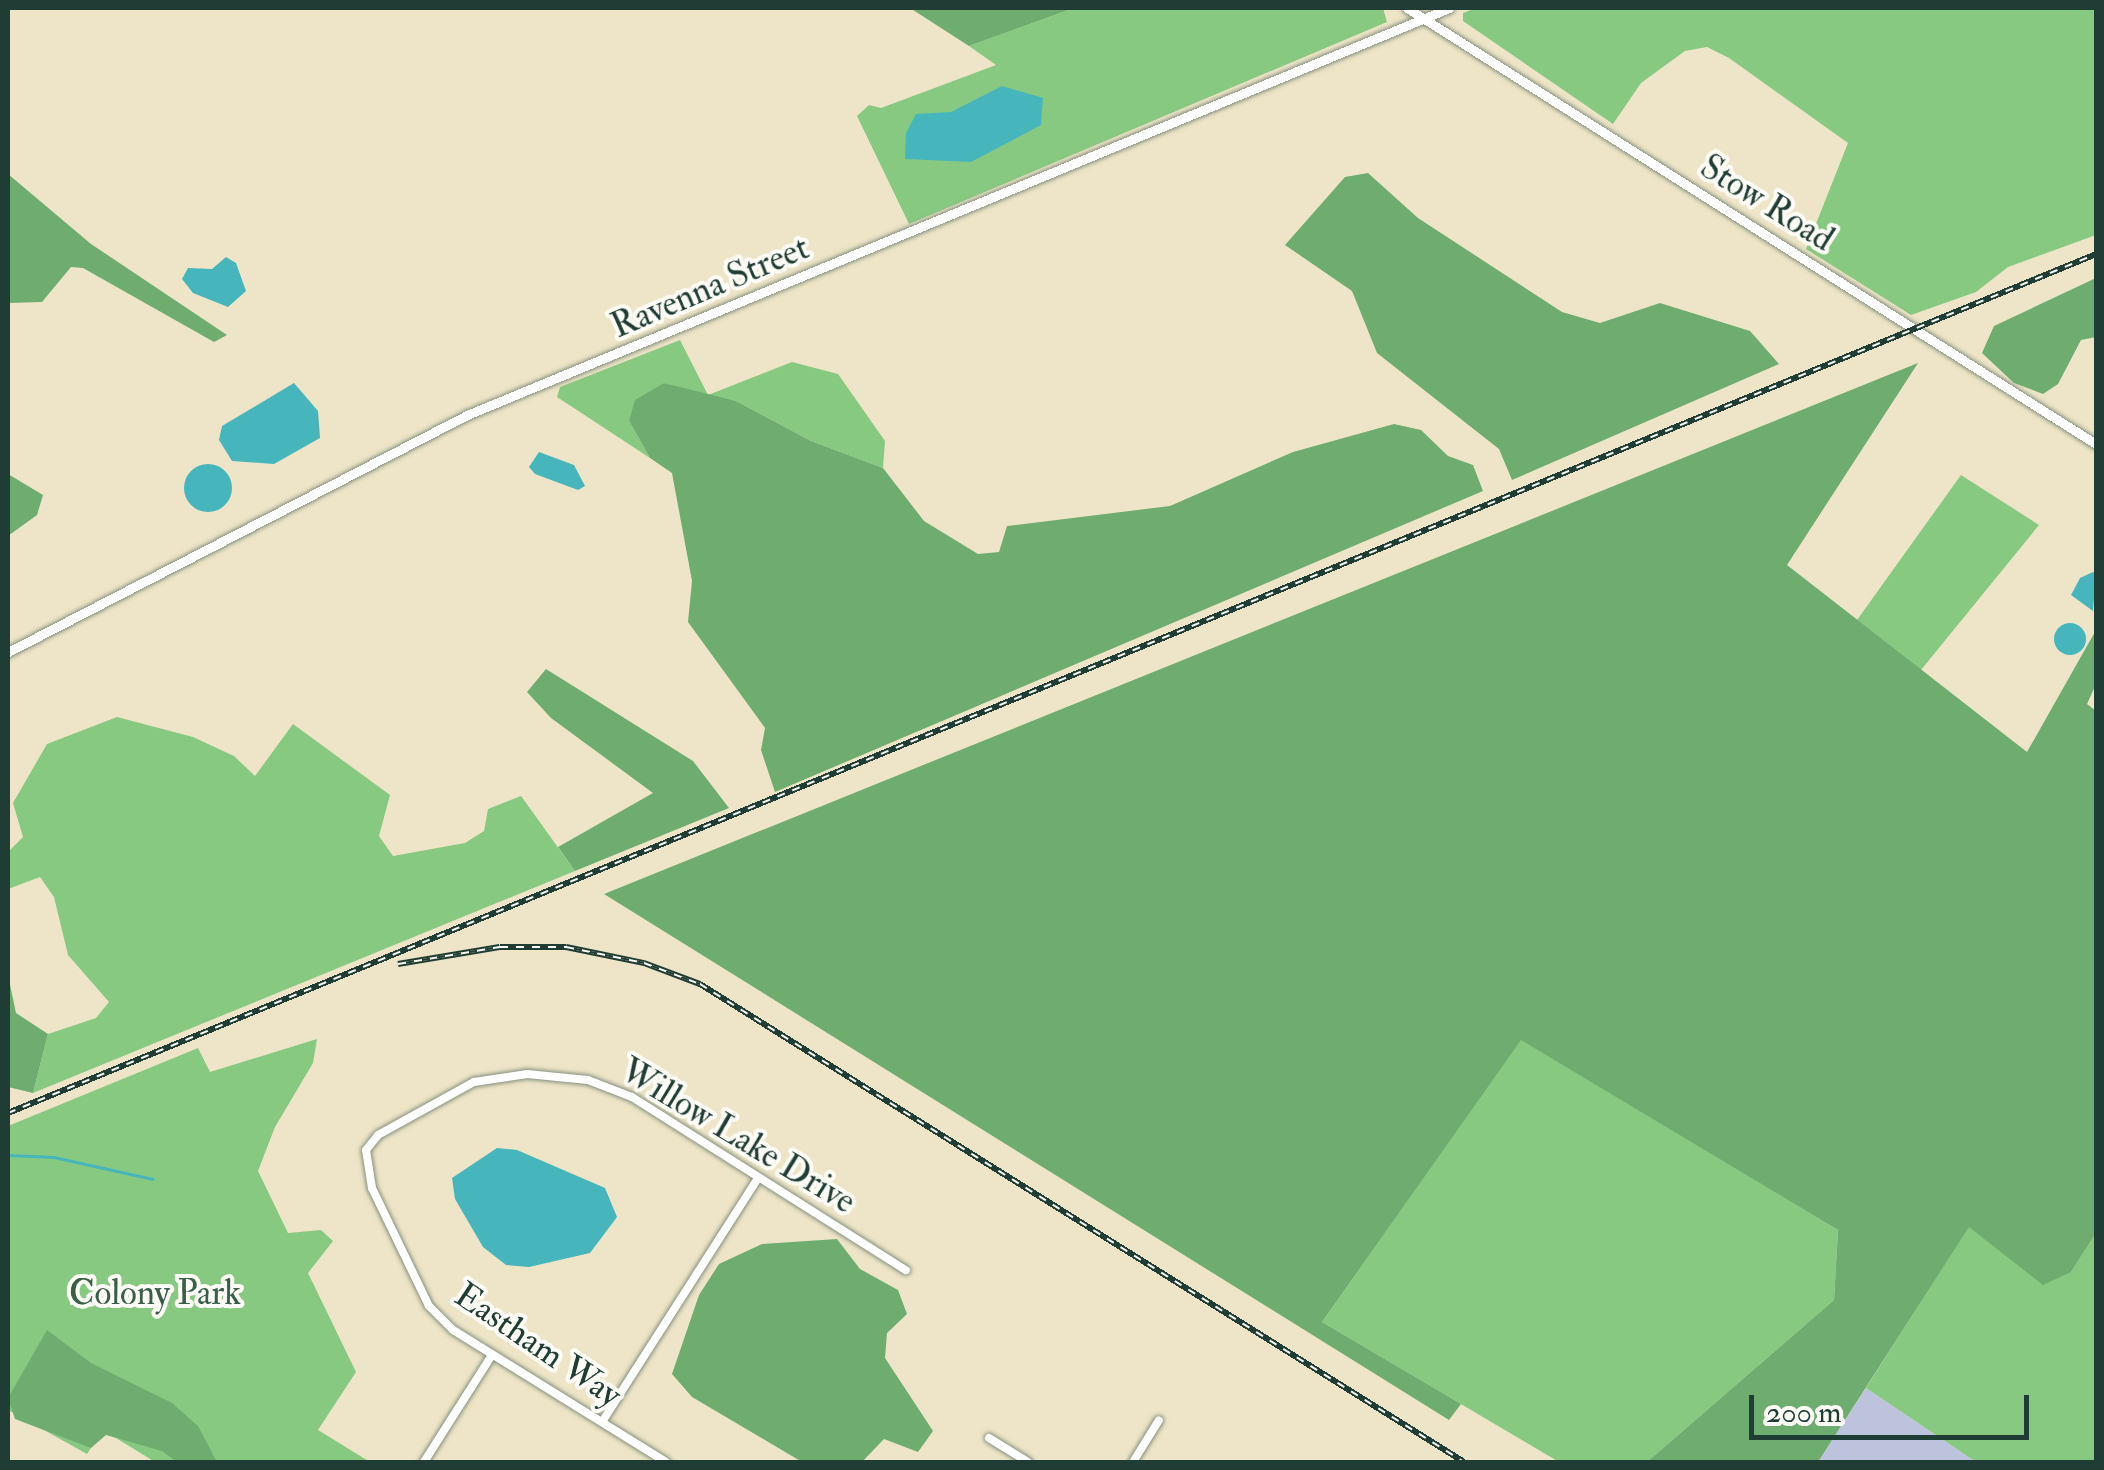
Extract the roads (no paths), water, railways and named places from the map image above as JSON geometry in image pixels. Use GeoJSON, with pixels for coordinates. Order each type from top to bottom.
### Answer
{"type":"FeatureCollection","features":[{"type":"Feature","properties":{"kind":"street","name":"Stow Road"},"geometry":{"type":"LineString","coordinates":[[1407,8],[2096,444]]}},
{"type":"Feature","properties":{"kind":"street","name":"Ravenna Street"},"geometry":{"type":"LineString","coordinates":[[8,652],[420,436],[1450,8]]}},
{"type":"Feature","properties":{"kind":"street","name":"Willow Lake Drive"},"geometry":{"type":"LineString","coordinates":[[372,1142],[412,1110],[474,1082],[555,1074],[632,1097],[906,1270]]}},
{"type":"Feature","properties":{"kind":"street","name":"Eastham Way"},"geometry":{"type":"LineString","coordinates":[[372,1142],[366,1150],[372,1188],[415,1286],[444,1323],[666,1462]]}},
{"type":"Feature","properties":{"kind":"street"},"geometry":{"type":"LineString","coordinates":[[602,1422],[758,1178]]}},
{"type":"Feature","properties":{"kind":"street"},"geometry":{"type":"LineString","coordinates":[[424,1462],[492,1355]]}},
{"type":"Feature","properties":{"kind":"street"},"geometry":{"type":"LineString","coordinates":[[1133,1462],[1158,1420]]}},
{"type":"Feature","properties":{"kind":"street"},"geometry":{"type":"LineString","coordinates":[[990,1438],[1028,1462]]}},
{"type":"Feature","properties":{"kind":"water"},"geometry":{"type":"Polygon","coordinates":[[[1002,86],[1043,98],[1041,125],[971,162],[905,159],[906,133],[916,114],[951,112],[1002,86]]]}},
{"type":"Feature","properties":{"kind":"water"},"geometry":{"type":"Polygon","coordinates":[[[226,257],[236,263],[246,291],[228,307],[193,293],[182,279],[188,268],[212,269],[226,257]]]}},
{"type":"Feature","properties":{"kind":"water"},"geometry":{"type":"Polygon","coordinates":[[[294,383],[318,411],[320,438],[274,464],[232,461],[219,440],[222,426],[294,383]]]}},
{"type":"Feature","properties":{"kind":"water"},"geometry":{"type":"Polygon","coordinates":[[[539,452],[574,465],[585,486],[578,490],[535,474],[529,467],[539,452]]]}},
{"type":"Feature","properties":{"kind":"water"},"geometry":{"type":"Polygon","coordinates":[[[208,464],[225,471],[232,488],[225,505],[208,512],[191,505],[184,488],[191,471],[208,464]]]}},
{"type":"Feature","properties":{"kind":"water"},"geometry":{"type":"Polygon","coordinates":[[[2093,572],[2093,611],[2071,595],[2080,578],[2093,572]]]}},
{"type":"Feature","properties":{"kind":"water"},"geometry":{"type":"Polygon","coordinates":[[[2070,623],[2081,628],[2086,639],[2081,650],[2070,655],[2059,650],[2054,639],[2059,628],[2070,623]]]}},
{"type":"Feature","properties":{"kind":"water"},"geometry":{"type":"Polygon","coordinates":[[[497,1148],[517,1150],[605,1188],[617,1217],[590,1253],[529,1267],[506,1265],[483,1247],[455,1199],[452,1178],[497,1148]]]}},
{"type":"Feature","properties":{"kind":"waterway"},"geometry":{"type":"LineString","coordinates":[[8,1155],[54,1157],[153,1179]]}},
{"type":"Feature","properties":{"kind":"railway"},"geometry":{"type":"LineString","coordinates":[[8,1113],[2096,254]]}},
{"type":"Feature","properties":{"kind":"railway"},"geometry":{"type":"LineString","coordinates":[[398,964],[500,947],[566,947],[644,963],[700,984],[1464,1462]]}},
{"type":"Feature","properties":{"kind":"park label","name":"Colony Park"},"geometry":{"type":"Point","coordinates":[155,1293]}}]}
